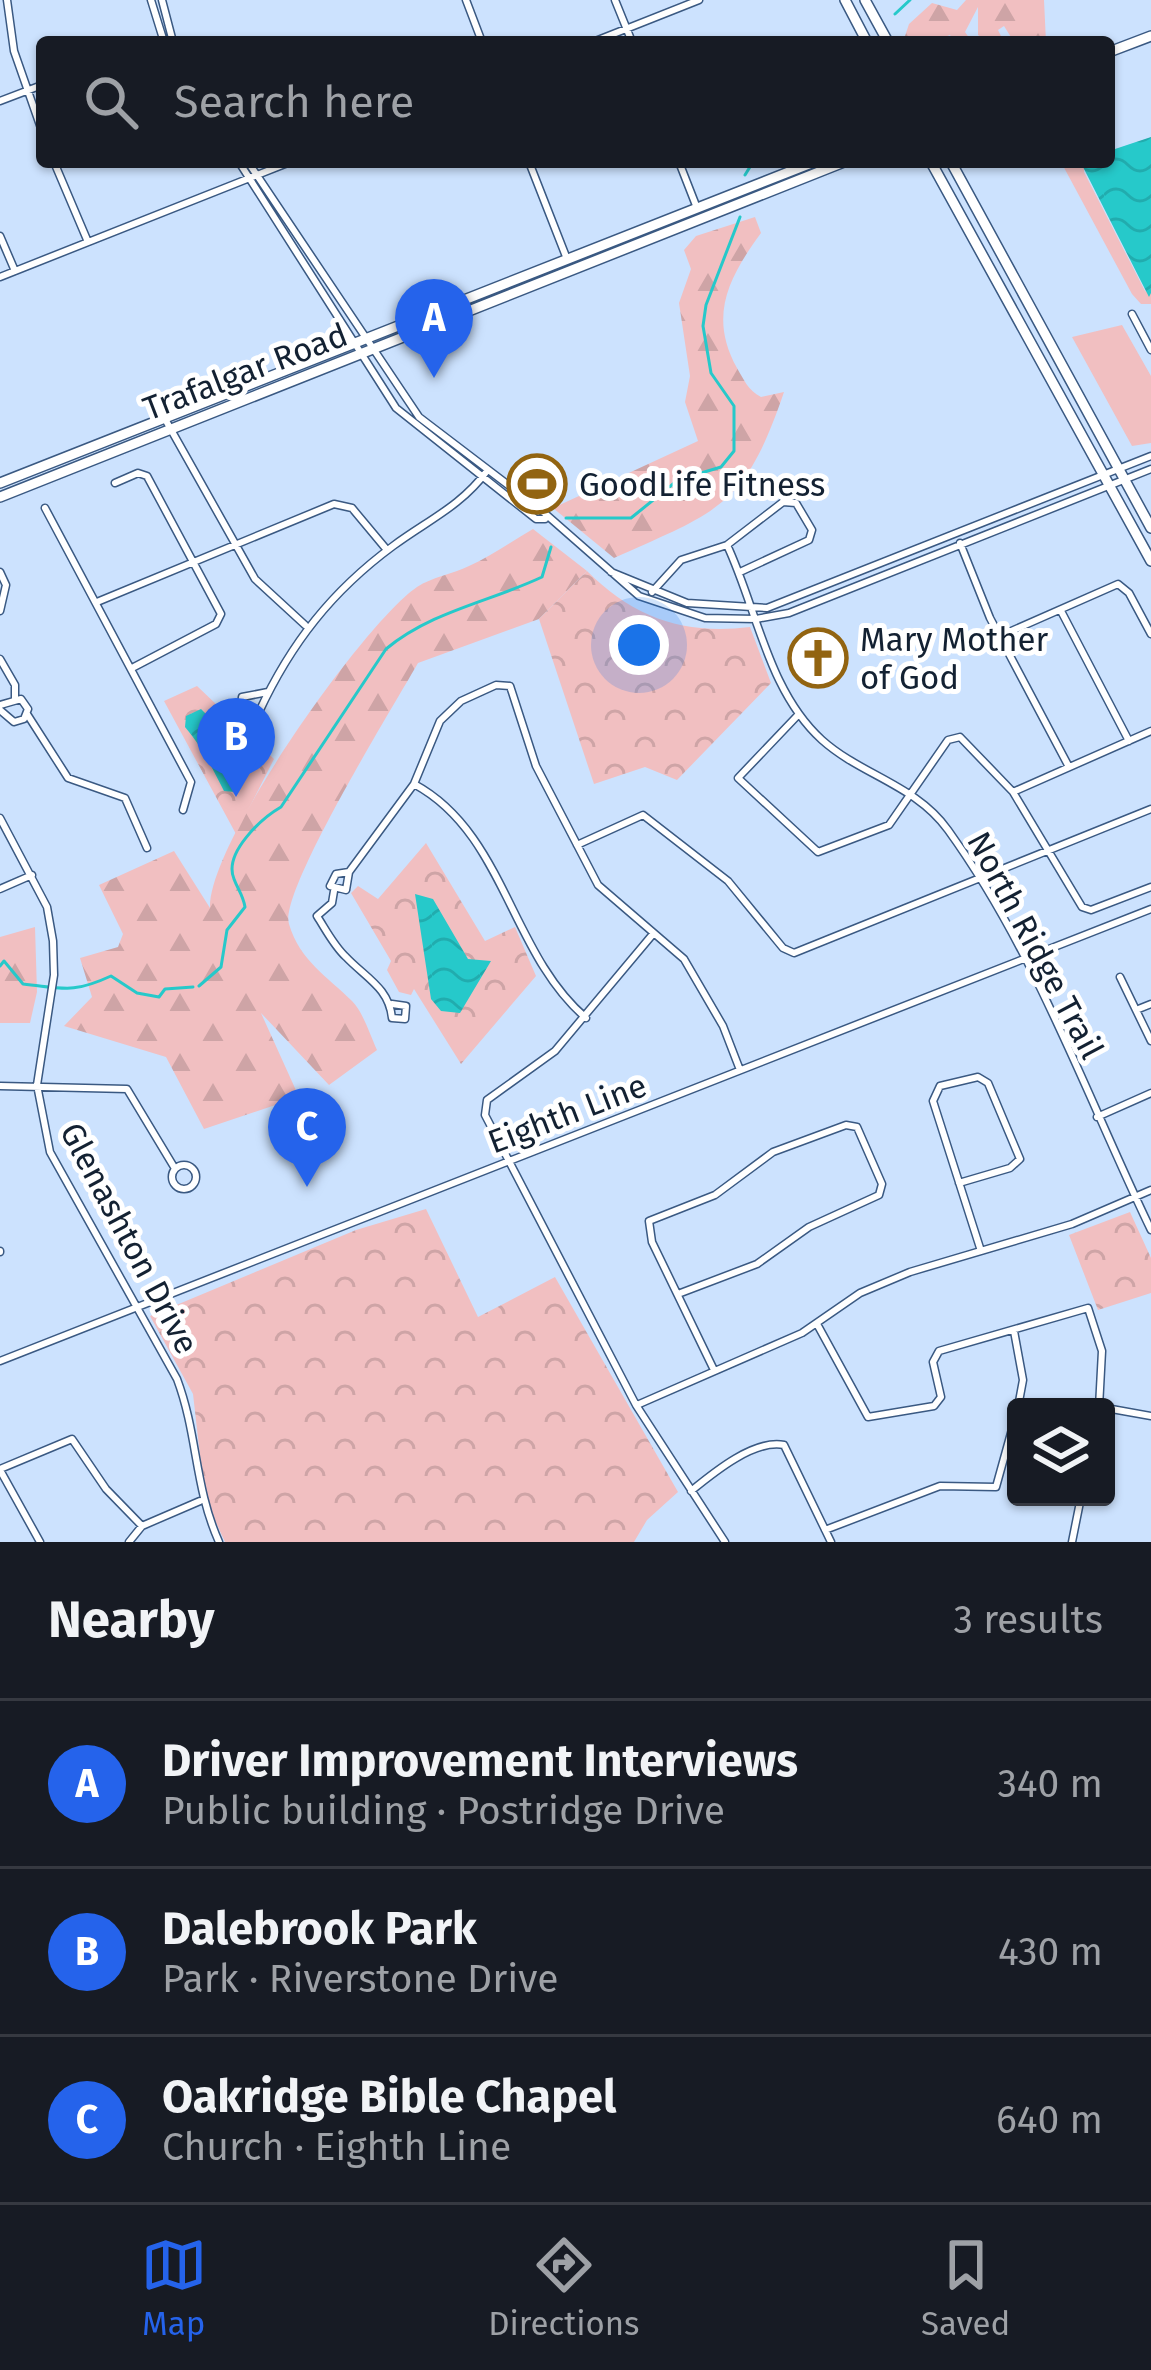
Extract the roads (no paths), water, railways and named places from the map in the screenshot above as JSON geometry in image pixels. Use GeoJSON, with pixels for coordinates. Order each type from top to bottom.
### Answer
{"type":"FeatureCollection","features":[{"type":"Feature","properties":{"kind":"main road"},"geometry":{"type":"LineString","coordinates":[[845,0],[864,36]]}},
{"type":"Feature","properties":{"kind":"main road"},"geometry":{"type":"LineString","coordinates":[[866,0],[885,36]]}},
{"type":"Feature","properties":{"kind":"main road"},"geometry":{"type":"LineString","coordinates":[[1115,50],[1151,36]]}},
{"type":"Feature","properties":{"kind":"main road","name":"Trafalgar Road"},"geometry":{"type":"LineString","coordinates":[[0,484],[359,349],[567,258],[799,168]]}},
{"type":"Feature","properties":{"kind":"main road","name":"Trafalgar Road"},"geometry":{"type":"LineString","coordinates":[[370,344],[572,273],[829,168]]}},
{"type":"Feature","properties":{"kind":"main road"},"geometry":{"type":"LineString","coordinates":[[934,168],[1151,561]]}},
{"type":"Feature","properties":{"kind":"main road"},"geometry":{"type":"LineString","coordinates":[[954,168],[1151,528]]}},
{"type":"Feature","properties":{"kind":"main road","name":"Trafalgar Road"},"geometry":{"type":"LineString","coordinates":[[0,497],[167,424]]}},
{"type":"Feature","properties":{"kind":"street"},"geometry":{"type":"LineString","coordinates":[[151,0],[166,36]]}},
{"type":"Feature","properties":{"kind":"street"},"geometry":{"type":"LineString","coordinates":[[162,0],[167,36]]}},
{"type":"Feature","properties":{"kind":"street"},"geometry":{"type":"LineString","coordinates":[[466,0],[480,36]]}},
{"type":"Feature","properties":{"kind":"street"},"geometry":{"type":"LineString","coordinates":[[615,0],[629,36]]}},
{"type":"Feature","properties":{"kind":"street"},"geometry":{"type":"LineString","coordinates":[[608,36],[699,0]]}},
{"type":"Feature","properties":{"kind":"street"},"geometry":{"type":"LineString","coordinates":[[4,4],[36,116]]}},
{"type":"Feature","properties":{"kind":"street"},"geometry":{"type":"LineString","coordinates":[[0,101],[36,87]]}},
{"type":"Feature","properties":{"kind":"street"},"geometry":{"type":"LineString","coordinates":[[57,168],[88,242]]}},
{"type":"Feature","properties":{"kind":"street"},"geometry":{"type":"LineString","coordinates":[[247,168],[418,417],[536,519],[545,519],[639,596],[682,614],[756,619],[812,605],[1121,473],[1151,455]]}},
{"type":"Feature","properties":{"kind":"street"},"geometry":{"type":"LineString","coordinates":[[0,277],[276,168]]}},
{"type":"Feature","properties":{"kind":"street"},"geometry":{"type":"LineString","coordinates":[[531,168],[572,273]]}},
{"type":"Feature","properties":{"kind":"street"},"geometry":{"type":"LineString","coordinates":[[681,168],[698,208]]}},
{"type":"Feature","properties":{"kind":"street"},"geometry":{"type":"LineString","coordinates":[[254,177],[396,408],[484,475]]}},
{"type":"Feature","properties":{"kind":"street"},"geometry":{"type":"LineString","coordinates":[[0,236],[15,271]]}},
{"type":"Feature","properties":{"kind":"street"},"geometry":{"type":"LineString","coordinates":[[1132,314],[1151,350]]}},
{"type":"Feature","properties":{"kind":"street"},"geometry":{"type":"LineString","coordinates":[[167,424],[255,579],[305,625]]}},
{"type":"Feature","properties":{"kind":"street"},"geometry":{"type":"LineString","coordinates":[[1121,473],[1151,469]]}},
{"type":"Feature","properties":{"kind":"street"},"geometry":{"type":"LineString","coordinates":[[115,483],[138,473],[147,476],[219,608],[220,620],[133,668]]}},
{"type":"Feature","properties":{"kind":"street"},"geometry":{"type":"LineString","coordinates":[[268,692],[242,697],[239,713],[256,715],[305,625],[387,550],[444,517],[484,475]]}},
{"type":"Feature","properties":{"kind":"street"},"geometry":{"type":"LineString","coordinates":[[611,572],[652,592],[708,608],[752,610],[787,602],[1026,504],[1106,479]]}},
{"type":"Feature","properties":{"kind":"street"},"geometry":{"type":"LineString","coordinates":[[652,592],[682,560],[727,544],[773,507],[792,500],[812,530],[803,545],[740,572]]}},
{"type":"Feature","properties":{"kind":"street"},"geometry":{"type":"LineString","coordinates":[[97,602],[344,504],[387,550]]}},
{"type":"Feature","properties":{"kind":"street"},"geometry":{"type":"LineString","coordinates":[[46,508],[191,782],[191,796],[183,810]]}},
{"type":"Feature","properties":{"kind":"street"},"geometry":{"type":"LineString","coordinates":[[956,532],[1000,636],[1069,766]]}},
{"type":"Feature","properties":{"kind":"street","name":"North Ridge Trail"},"geometry":{"type":"LineString","coordinates":[[727,544],[798,715],[830,747],[910,794],[943,823],[1024,960],[1151,1230]]}},
{"type":"Feature","properties":{"kind":"street"},"geometry":{"type":"LineString","coordinates":[[0,572],[6,585],[0,611]]}},
{"type":"Feature","properties":{"kind":"street"},"geometry":{"type":"LineString","coordinates":[[1000,636],[1118,584],[1130,593],[1151,634]]}},
{"type":"Feature","properties":{"kind":"street"},"geometry":{"type":"LineString","coordinates":[[1060,610],[1129,741]]}},
{"type":"Feature","properties":{"kind":"street"},"geometry":{"type":"LineString","coordinates":[[0,659],[15,685],[15,698]]}},
{"type":"Feature","properties":{"kind":"street"},"geometry":{"type":"LineString","coordinates":[[334,890],[346,890],[349,872],[414,784],[440,721],[461,701],[503,683],[514,692],[536,766],[598,885],[684,959],[723,1026],[740,1071]]}},
{"type":"Feature","properties":{"kind":"street"},"geometry":{"type":"LineString","coordinates":[[15,698],[0,707],[14,722],[27,714]]}},
{"type":"Feature","properties":{"kind":"street"},"geometry":{"type":"LineString","coordinates":[[15,698],[26,702],[27,714],[68,778],[124,797],[146,848]]}},
{"type":"Feature","properties":{"kind":"street"},"geometry":{"type":"LineString","coordinates":[[798,715],[738,778],[816,850],[890,825],[956,736],[993,767],[1013,792],[1083,909],[1151,886]]}},
{"type":"Feature","properties":{"kind":"street"},"geometry":{"type":"LineString","coordinates":[[1013,792],[1151,731]]}},
{"type":"Feature","properties":{"kind":"street"},"geometry":{"type":"LineString","coordinates":[[414,784],[453,807],[504,891],[541,969],[586,1018]]}},
{"type":"Feature","properties":{"kind":"street"},"geometry":{"type":"LineString","coordinates":[[577,845],[643,814],[728,881],[783,948],[794,953],[975,876],[1151,809]]}},
{"type":"Feature","properties":{"kind":"street","name":"Glenashton Drive"},"geometry":{"type":"LineString","coordinates":[[0,818],[46,907],[54,975],[37,1085],[50,1152],[139,1306],[187,1406],[200,1501],[219,1542]]}},
{"type":"Feature","properties":{"kind":"street"},"geometry":{"type":"LineString","coordinates":[[349,872],[331,877],[332,903],[317,916],[342,955],[392,1004]]}},
{"type":"Feature","properties":{"kind":"street"},"geometry":{"type":"LineString","coordinates":[[0,889],[32,875]]}},
{"type":"Feature","properties":{"kind":"street","name":"Eighth Line"},"geometry":{"type":"LineString","coordinates":[[0,1361],[1151,909]]}},
{"type":"Feature","properties":{"kind":"street"},"geometry":{"type":"LineString","coordinates":[[652,934],[586,1018],[555,1051],[487,1100],[484,1115],[636,1405],[725,1542]]}},
{"type":"Feature","properties":{"kind":"street"},"geometry":{"type":"LineString","coordinates":[[1120,976],[1151,1041]]}},
{"type":"Feature","properties":{"kind":"street"},"geometry":{"type":"LineString","coordinates":[[1136,1010],[1151,1004]]}},
{"type":"Feature","properties":{"kind":"street"},"geometry":{"type":"LineString","coordinates":[[959,1183],[1010,1168],[1020,1159],[988,1083],[978,1077],[940,1086],[933,1096],[959,1183],[981,1251]]}},
{"type":"Feature","properties":{"kind":"street"},"geometry":{"type":"LineString","coordinates":[[0,1086],[127,1089],[174,1167],[176,1186],[193,1185],[191,1168],[174,1167]]}},
{"type":"Feature","properties":{"kind":"street"},"geometry":{"type":"LineString","coordinates":[[1097,1117],[1151,1093]]}},
{"type":"Feature","properties":{"kind":"street"},"geometry":{"type":"LineString","coordinates":[[678,1294],[757,1264],[809,1227],[879,1195],[882,1184],[857,1127],[846,1124],[773,1152],[715,1196],[650,1221],[647,1231],[714,1370]]}},
{"type":"Feature","properties":{"kind":"street"},"geometry":{"type":"LineString","coordinates":[[636,1405],[817,1324],[860,1293],[1072,1224],[1151,1190]]}},
{"type":"Feature","properties":{"kind":"street"},"geometry":{"type":"LineString","coordinates":[[817,1324],[868,1417],[934,1406],[941,1397],[933,1362],[939,1351],[1092,1310],[1102,1351],[1101,1398]]}},
{"type":"Feature","properties":{"kind":"street"},"geometry":{"type":"LineString","coordinates":[[1014,1331],[1023,1380],[1020,1398]]}},
{"type":"Feature","properties":{"kind":"street"},"geometry":{"type":"LineString","coordinates":[[1115,1410],[1151,1416]]}},
{"type":"Feature","properties":{"kind":"street"},"geometry":{"type":"LineString","coordinates":[[40,1542],[0,1470],[72,1438],[106,1489],[142,1526]]}},
{"type":"Feature","properties":{"kind":"street"},"geometry":{"type":"LineString","coordinates":[[691,1491],[729,1463],[776,1443],[788,1450],[831,1542]]}},
{"type":"Feature","properties":{"kind":"street"},"geometry":{"type":"LineString","coordinates":[[826,1530],[940,1486],[996,1486],[1007,1447]]}},
{"type":"Feature","properties":{"kind":"street"},"geometry":{"type":"LineString","coordinates":[[129,1542],[142,1526],[200,1501]]}},
{"type":"Feature","properties":{"kind":"street"},"geometry":{"type":"LineString","coordinates":[[1072,1542],[1079,1506]]}},
{"type":"Feature","properties":{"kind":"water"},"geometry":{"type":"Polygon","coordinates":[[[1151,137],[1149,297],[1084,168],[1115,168],[1115,149],[1151,137]]]}},
{"type":"Feature","properties":{"kind":"water"},"geometry":{"type":"Polygon","coordinates":[[[201,709],[209,717],[210,730],[237,756],[241,773],[235,792],[224,791],[185,727],[186,716],[201,709]]]}},
{"type":"Feature","properties":{"kind":"water"},"geometry":{"type":"Polygon","coordinates":[[[415,894],[433,899],[468,959],[491,961],[460,1013],[441,1011],[431,999],[415,894]]]}},
{"type":"Feature","properties":{"kind":"waterway"},"geometry":{"type":"LineString","coordinates":[[895,14],[910,0]]}},
{"type":"Feature","properties":{"kind":"waterway"},"geometry":{"type":"LineString","coordinates":[[745,175],[749,168]]}},
{"type":"Feature","properties":{"kind":"waterway"},"geometry":{"type":"LineString","coordinates":[[566,518],[631,518],[678,480],[721,467],[734,451],[734,406],[711,373],[703,326],[706,305],[740,217]]}},
{"type":"Feature","properties":{"kind":"waterway"},"geometry":{"type":"LineString","coordinates":[[199,986],[221,967],[227,930],[245,907],[232,869],[239,848],[281,807],[386,649],[442,616],[542,577],[551,547]]}},
{"type":"Feature","properties":{"kind":"waterway"},"geometry":{"type":"LineString","coordinates":[[0,966],[4,961],[23,984],[48,987],[77,987],[111,976],[137,993],[159,997],[165,989],[193,987]]}},
{"type":"Feature","properties":{"kind":"place","name":"Driver Improvement Interviews"},"geometry":{"type":"Point","coordinates":[434,378]}},
{"type":"Feature","properties":{"kind":"place","name":"GoodLife Fitness"},"geometry":{"type":"Point","coordinates":[537,484]}},
{"type":"Feature","properties":{"kind":"place","name":"Mary Mother of God"},"geometry":{"type":"Point","coordinates":[818,658]}},
{"type":"Feature","properties":{"kind":"place","name":"Dalebrook Park"},"geometry":{"type":"Point","coordinates":[236,797]}},
{"type":"Feature","properties":{"kind":"place","name":"Oakridge Bible Chapel"},"geometry":{"type":"Point","coordinates":[307,1187]}}]}
